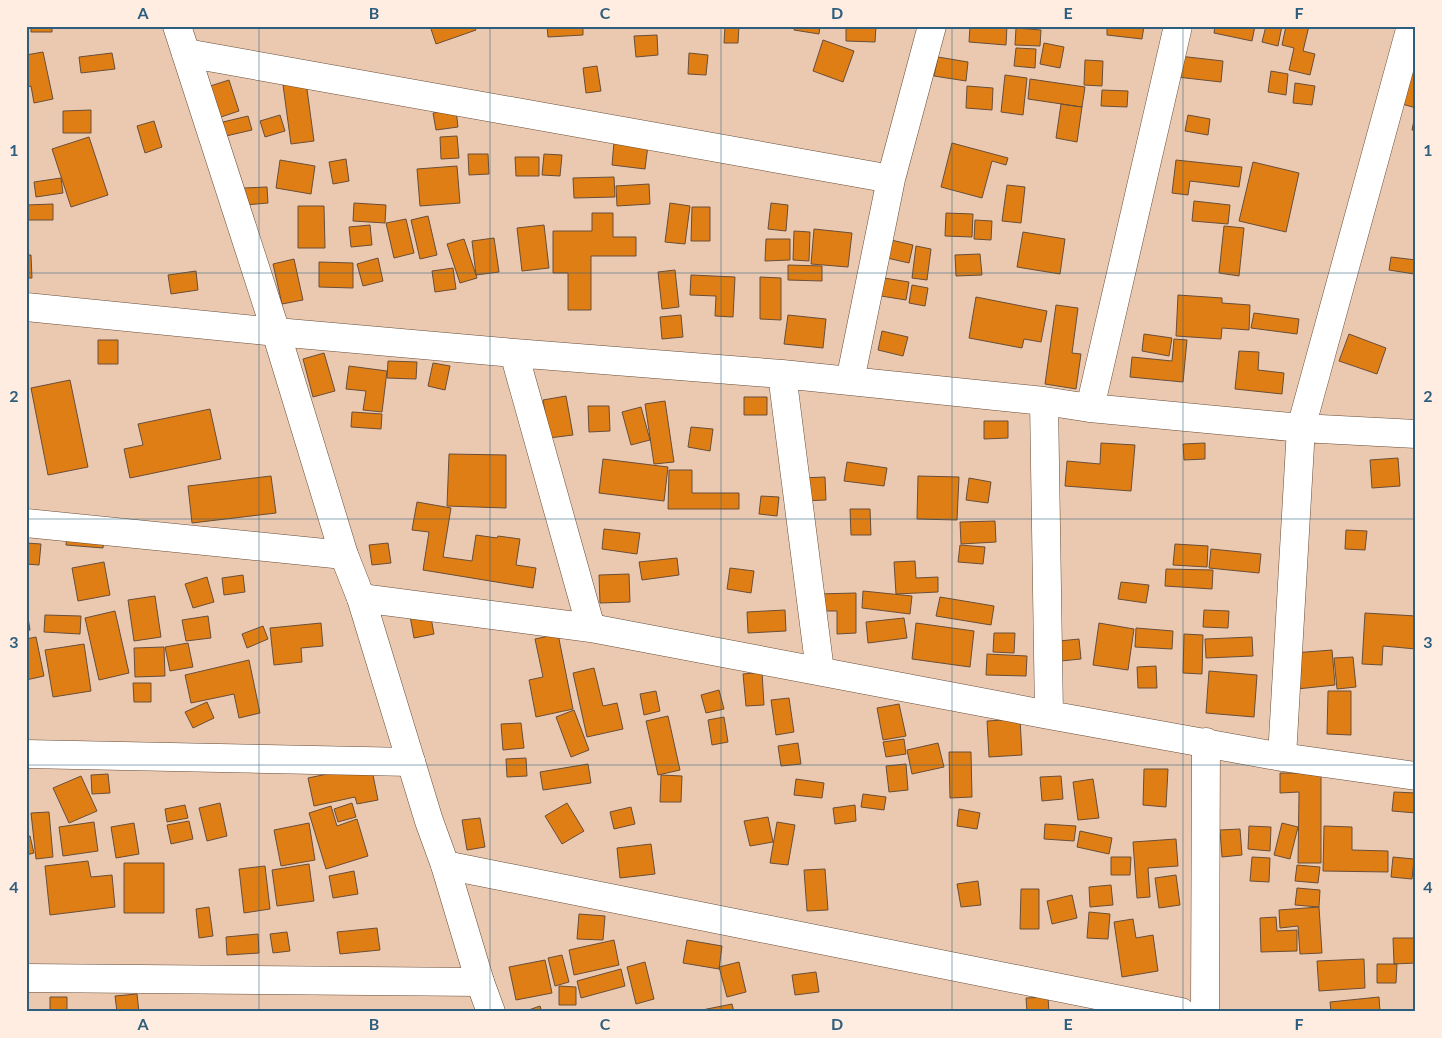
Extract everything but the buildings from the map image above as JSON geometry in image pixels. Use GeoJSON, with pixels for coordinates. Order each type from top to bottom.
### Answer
{"type":"FeatureCollection","features":[{"type":"Feature","properties":{"kind":"street"},"geometry":{"type":"LineString","coordinates":[[177,26],[276,332],[344,555],[361,598],[428,821],[445,865],[480,982],[491,1012]]}},
{"type":"Feature","properties":{"kind":"street"},"geometry":{"type":"LineString","coordinates":[[850,381],[891,179],[932,26]]}},
{"type":"Feature","properties":{"kind":"street"},"geometry":{"type":"LineString","coordinates":[[1090,408],[1178,26]]}},
{"type":"Feature","properties":{"kind":"street"},"geometry":{"type":"LineString","coordinates":[[1282,756],[1301,428],[1411,26]]}},
{"type":"Feature","properties":{"kind":"street"},"geometry":{"type":"LineString","coordinates":[[186,53],[891,179]]}},
{"type":"Feature","properties":{"kind":"street"},"geometry":{"type":"LineString","coordinates":[[26,307],[514,354],[782,374],[1044,400],[1090,408],[1301,428],[1416,434]]}},
{"type":"Feature","properties":{"kind":"street"},"geometry":{"type":"LineString","coordinates":[[514,354],[590,628]]}},
{"type":"Feature","properties":{"kind":"street"},"geometry":{"type":"LineString","coordinates":[[782,374],[820,671]]}},
{"type":"Feature","properties":{"kind":"street"},"geometry":{"type":"LineString","coordinates":[[1044,400],[1049,715]]}},
{"type":"Feature","properties":{"kind":"street"},"geometry":{"type":"LineString","coordinates":[[26,523],[344,555]]}},
{"type":"Feature","properties":{"kind":"street"},"geometry":{"type":"LineString","coordinates":[[361,598],[590,628],[1049,715],[1282,756],[1416,776]]}},
{"type":"Feature","properties":{"kind":"street"},"geometry":{"type":"LineString","coordinates":[[1205,1012],[1206,742]]}},
{"type":"Feature","properties":{"kind":"street"},"geometry":{"type":"LineString","coordinates":[[26,754],[411,762]]}},
{"type":"Feature","properties":{"kind":"street"},"geometry":{"type":"LineString","coordinates":[[445,865],[1181,1012]]}},
{"type":"Feature","properties":{"kind":"street"},"geometry":{"type":"LineString","coordinates":[[26,978],[480,982]]}}]}
